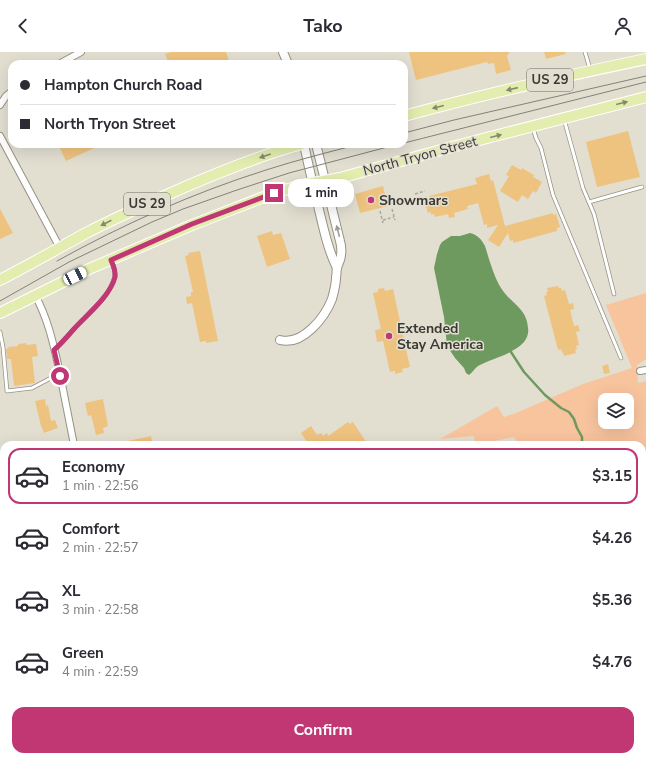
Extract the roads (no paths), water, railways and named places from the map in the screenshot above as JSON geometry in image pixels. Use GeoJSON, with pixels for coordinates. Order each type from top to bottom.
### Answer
{"type":"FeatureCollection","features":[{"type":"Feature","properties":{"kind":"main road","name":"US 29"},"geometry":{"type":"LineString","coordinates":[[408,115],[440,106],[646,59]]}},
{"type":"Feature","properties":{"kind":"main road","name":"North Tryon Street"},"geometry":{"type":"LineString","coordinates":[[0,313],[89,269],[192,224],[258,198],[292,187],[340,178],[448,148],[646,97]]}},
{"type":"Feature","properties":{"kind":"main road","name":"US 29"},"geometry":{"type":"LineString","coordinates":[[0,280],[126,213],[239,164],[288,148]]}},
{"type":"Feature","properties":{"kind":"street"},"geometry":{"type":"LineString","coordinates":[[66,60],[81,52]]}},
{"type":"Feature","properties":{"kind":"street"},"geometry":{"type":"LineString","coordinates":[[0,105],[8,94]]}},
{"type":"Feature","properties":{"kind":"street"},"geometry":{"type":"LineString","coordinates":[[0,136],[60,248]]}},
{"type":"Feature","properties":{"kind":"street"},"geometry":{"type":"LineString","coordinates":[[304,148],[329,248],[337,268]]}},
{"type":"Feature","properties":{"kind":"street"},"geometry":{"type":"LineString","coordinates":[[280,340],[287,341],[305,335],[321,318],[332,299],[335,288],[337,268],[341,258],[342,247],[317,148]]}},
{"type":"Feature","properties":{"kind":"street"},"geometry":{"type":"LineString","coordinates":[[35,295],[46,319],[60,376],[73,441]]}},
{"type":"Feature","properties":{"kind":"lane"},"geometry":{"type":"LineString","coordinates":[[585,52],[590,71]]}},
{"type":"Feature","properties":{"kind":"lane"},"geometry":{"type":"LineString","coordinates":[[564,118],[583,188],[594,214],[614,294]]}},
{"type":"Feature","properties":{"kind":"lane"},"geometry":{"type":"LineString","coordinates":[[532,126],[541,148],[553,195],[621,358]]}},
{"type":"Feature","properties":{"kind":"lane"},"geometry":{"type":"LineString","coordinates":[[589,202],[642,187]]}},
{"type":"Feature","properties":{"kind":"lane"},"geometry":{"type":"LineString","coordinates":[[54,350],[108,292],[115,275],[115,270],[111,260]]}},
{"type":"Feature","properties":{"kind":"lane"},"geometry":{"type":"LineString","coordinates":[[0,332],[3,347],[7,391],[32,388],[50,378],[60,376]]}},
{"type":"Feature","properties":{"kind":"waterway"},"geometry":{"type":"LineString","coordinates":[[509,349],[524,372],[545,395],[561,408],[569,412],[574,419],[582,437],[582,441]]}},
{"type":"Feature","properties":{"kind":"tram line"},"geometry":{"type":"LineString","coordinates":[[408,132],[646,76]]}},
{"type":"Feature","properties":{"kind":"tram line"},"geometry":{"type":"LineString","coordinates":[[408,142],[646,82]]}},
{"type":"Feature","properties":{"kind":"tram line"},"geometry":{"type":"LineString","coordinates":[[57,261],[108,234],[185,199],[278,166],[344,148]]}},
{"type":"Feature","properties":{"kind":"tram line"},"geometry":{"type":"LineString","coordinates":[[0,301],[69,262],[152,222],[183,209],[289,173],[384,148]]}},
{"type":"Feature","properties":{"kind":"place","name":"Showmars"},"geometry":{"type":"Point","coordinates":[371,200]}},
{"type":"Feature","properties":{"kind":"place","name":"Extended Stay America"},"geometry":{"type":"Point","coordinates":[389,336]}}]}
